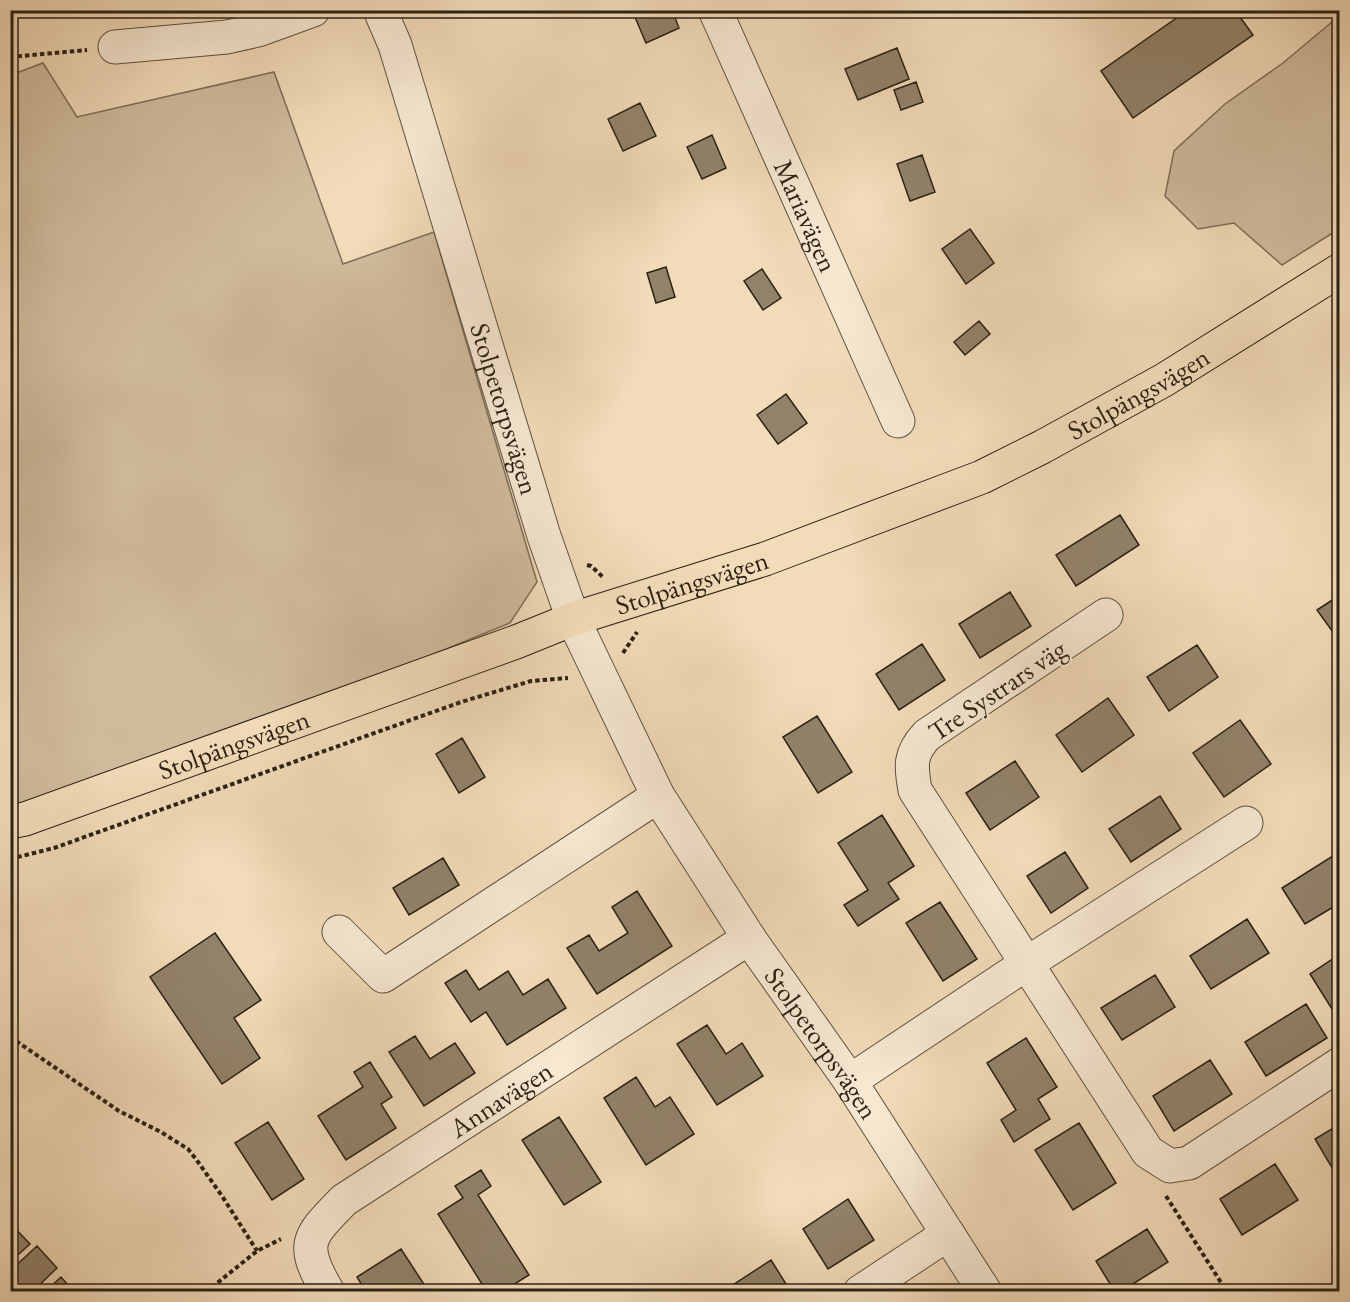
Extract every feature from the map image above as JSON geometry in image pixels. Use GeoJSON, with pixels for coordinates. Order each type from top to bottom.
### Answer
{"type":"FeatureCollection","features":[{"type":"Feature","properties":{"kind":"main road","name":"Stolpängsvägen"},"geometry":{"type":"LineString","coordinates":[[10,822],[47,811],[516,642],[573,619],[765,559],[982,477],[1164,380],[1340,270]]}},
{"type":"Feature","properties":{"kind":"street"},"geometry":{"type":"LineString","coordinates":[[115,47],[227,37],[258,30],[313,10]]}},
{"type":"Feature","properties":{"kind":"street","name":"Stolpetorpsvägen"},"geometry":{"type":"LineString","coordinates":[[380,10],[395,45],[544,536],[573,619],[658,796],[749,938],[850,1081],[985,1292]]}},
{"type":"Feature","properties":{"kind":"street","name":"Mariavägen"},"geometry":{"type":"LineString","coordinates":[[715,10],[898,421]]}},
{"type":"Feature","properties":{"kind":"street","name":"Tre Systrars väg"},"geometry":{"type":"LineString","coordinates":[[1106,615],[927,735],[916,747],[911,769],[915,790],[1148,1152],[1170,1166]]}},
{"type":"Feature","properties":{"kind":"street"},"geometry":{"type":"LineString","coordinates":[[339,932],[382,976],[658,796]]}},
{"type":"Feature","properties":{"kind":"street"},"geometry":{"type":"LineString","coordinates":[[850,1081],[1026,964],[1246,823]]}},
{"type":"Feature","properties":{"kind":"street","name":"Annavägen"},"geometry":{"type":"LineString","coordinates":[[317,1227],[344,1200],[749,938]]}},
{"type":"Feature","properties":{"kind":"street"},"geometry":{"type":"LineString","coordinates":[[1170,1166],[1188,1162],[1340,1064]]}},
{"type":"Feature","properties":{"kind":"street"},"geometry":{"type":"LineString","coordinates":[[317,1227],[309,1246],[313,1264],[328,1292]]}},
{"type":"Feature","properties":{"kind":"street"},"geometry":{"type":"LineString","coordinates":[[860,1292],[948,1234]]}},
{"type":"Feature","properties":{"kind":"path"},"geometry":{"type":"LineString","coordinates":[[10,57],[115,47]]}},
{"type":"Feature","properties":{"kind":"path"},"geometry":{"type":"LineString","coordinates":[[10,1037],[119,1111],[161,1132],[188,1149],[222,1196],[257,1251]]}},
{"type":"Feature","properties":{"kind":"path"},"geometry":{"type":"LineString","coordinates":[[1170,1166],[1165,1184],[1168,1199],[1227,1292]]}},
{"type":"Feature","properties":{"kind":"path"},"geometry":{"type":"LineString","coordinates":[[206,1292],[257,1251],[273,1242],[317,1227]]}},
{"type":"Feature","properties":{"kind":"shaded area"},"geometry":{"type":"Polygon","coordinates":[[[1339,16],[1339,229],[1282,265],[1234,223],[1198,229],[1165,196],[1174,151],[1225,104],[1283,63],[1339,16]]]}},
{"type":"Feature","properties":{"kind":"shaded area"},"geometry":{"type":"Polygon","coordinates":[[[43,63],[77,117],[274,72],[343,264],[434,232],[537,582],[510,623],[402,667],[42,800],[11,806],[11,75],[43,63]]]}},
{"type":"Feature","properties":{"kind":"building"},"geometry":{"type":"Polygon","coordinates":[[[632,10],[672,10],[679,28],[646,43],[632,10]]]}},
{"type":"Feature","properties":{"kind":"building"},"geometry":{"type":"Polygon","coordinates":[[[1188,10],[1235,10],[1253,35],[1133,118],[1101,71],[1188,10]]]}},
{"type":"Feature","properties":{"kind":"building"},"geometry":{"type":"Polygon","coordinates":[[[897,48],[909,79],[858,100],[845,69],[897,48]]]}},
{"type":"Feature","properties":{"kind":"building"},"geometry":{"type":"Polygon","coordinates":[[[916,82],[923,102],[901,110],[894,90],[916,82]]]}},
{"type":"Feature","properties":{"kind":"building"},"geometry":{"type":"Polygon","coordinates":[[[640,103],[656,136],[623,151],[608,119],[640,103]]]}},
{"type":"Feature","properties":{"kind":"building"},"geometry":{"type":"Polygon","coordinates":[[[712,135],[726,168],[702,179],[687,147],[712,135]]]}},
{"type":"Feature","properties":{"kind":"building"},"geometry":{"type":"Polygon","coordinates":[[[922,155],[935,192],[910,201],[897,164],[922,155]]]}},
{"type":"Feature","properties":{"kind":"building"},"geometry":{"type":"Polygon","coordinates":[[[970,229],[994,263],[966,284],[942,249],[970,229]]]}},
{"type":"Feature","properties":{"kind":"building"},"geometry":{"type":"Polygon","coordinates":[[[666,267],[675,297],[656,303],[647,273],[666,267]]]}},
{"type":"Feature","properties":{"kind":"building"},"geometry":{"type":"Polygon","coordinates":[[[762,269],[781,298],[763,310],[744,281],[762,269]]]}},
{"type":"Feature","properties":{"kind":"building"},"geometry":{"type":"Polygon","coordinates":[[[979,321],[990,334],[965,355],[954,342],[979,321]]]}},
{"type":"Feature","properties":{"kind":"building"},"geometry":{"type":"Polygon","coordinates":[[[786,394],[807,423],[778,444],[757,415],[786,394]]]}},
{"type":"Feature","properties":{"kind":"building"},"geometry":{"type":"Polygon","coordinates":[[[1120,515],[1139,545],[1076,586],[1056,555],[1120,515]]]}},
{"type":"Feature","properties":{"kind":"building"},"geometry":{"type":"Polygon","coordinates":[[[1010,592],[1031,626],[980,658],[959,624],[1010,592]]]}},
{"type":"Feature","properties":{"kind":"building"},"geometry":{"type":"Polygon","coordinates":[[[1340,595],[1340,642],[1317,610],[1340,595]]]}},
{"type":"Feature","properties":{"kind":"building"},"geometry":{"type":"Polygon","coordinates":[[[922,644],[945,680],[899,710],[876,674],[922,644]]]}},
{"type":"Feature","properties":{"kind":"building"},"geometry":{"type":"Polygon","coordinates":[[[1197,645],[1218,677],[1169,711],[1147,677],[1197,645]]]}},
{"type":"Feature","properties":{"kind":"building"},"geometry":{"type":"Polygon","coordinates":[[[1108,698],[1134,735],[1082,772],[1056,735],[1108,698]]]}},
{"type":"Feature","properties":{"kind":"building"},"geometry":{"type":"Polygon","coordinates":[[[817,716],[852,772],[818,793],[783,737],[817,716]]]}},
{"type":"Feature","properties":{"kind":"building"},"geometry":{"type":"Polygon","coordinates":[[[1240,720],[1271,764],[1224,797],[1193,753],[1240,720]]]}},
{"type":"Feature","properties":{"kind":"building"},"geometry":{"type":"Polygon","coordinates":[[[462,738],[485,777],[459,793],[436,754],[462,738]]]}},
{"type":"Feature","properties":{"kind":"building"},"geometry":{"type":"Polygon","coordinates":[[[1015,761],[1039,797],[990,830],[966,793],[1015,761]]]}},
{"type":"Feature","properties":{"kind":"building"},"geometry":{"type":"Polygon","coordinates":[[[1160,796],[1181,829],[1131,862],[1109,829],[1160,796]]]}},
{"type":"Feature","properties":{"kind":"building"},"geometry":{"type":"Polygon","coordinates":[[[882,815],[914,866],[888,883],[899,899],[858,926],[844,905],[868,890],[838,843],[882,815]]]}},
{"type":"Feature","properties":{"kind":"building"},"geometry":{"type":"Polygon","coordinates":[[[1065,852],[1088,888],[1051,913],[1027,876],[1065,852]]]}},
{"type":"Feature","properties":{"kind":"building"},"geometry":{"type":"Polygon","coordinates":[[[1339,852],[1340,903],[1305,924],[1282,888],[1339,852]]]}},
{"type":"Feature","properties":{"kind":"building"},"geometry":{"type":"Polygon","coordinates":[[[443,858],[459,885],[409,915],[393,888],[443,858]]]}},
{"type":"Feature","properties":{"kind":"building"},"geometry":{"type":"Polygon","coordinates":[[[637,891],[672,946],[597,994],[567,948],[589,935],[599,951],[628,933],[612,907],[637,891]]]}},
{"type":"Feature","properties":{"kind":"building"},"geometry":{"type":"Polygon","coordinates":[[[940,902],[977,959],[943,981],[906,923],[940,902]]]}},
{"type":"Feature","properties":{"kind":"building"},"geometry":{"type":"Polygon","coordinates":[[[1247,919],[1269,953],[1211,989],[1190,956],[1247,919]]]}},
{"type":"Feature","properties":{"kind":"building"},"geometry":{"type":"Polygon","coordinates":[[[215,933],[261,1000],[234,1018],[260,1058],[222,1084],[150,977],[215,933]]]}},
{"type":"Feature","properties":{"kind":"building"},"geometry":{"type":"Polygon","coordinates":[[[1337,956],[1340,961],[1340,1004],[1332,1009],[1310,974],[1337,956]]]}},
{"type":"Feature","properties":{"kind":"building"},"geometry":{"type":"Polygon","coordinates":[[[466,970],[479,990],[508,971],[523,995],[548,979],[566,1008],[507,1045],[486,1012],[471,1022],[445,983],[466,970]]]}},
{"type":"Feature","properties":{"kind":"building"},"geometry":{"type":"Polygon","coordinates":[[[1155,975],[1175,1007],[1122,1040],[1101,1008],[1155,975]]]}},
{"type":"Feature","properties":{"kind":"building"},"geometry":{"type":"Polygon","coordinates":[[[1306,1004],[1327,1038],[1266,1076],[1245,1042],[1306,1004]]]}},
{"type":"Feature","properties":{"kind":"building"},"geometry":{"type":"Polygon","coordinates":[[[707,1025],[726,1054],[742,1043],[763,1076],[717,1105],[677,1044],[707,1025]]]}},
{"type":"Feature","properties":{"kind":"building"},"geometry":{"type":"Polygon","coordinates":[[[415,1036],[430,1059],[455,1043],[475,1073],[424,1106],[389,1052],[415,1036]]]}},
{"type":"Feature","properties":{"kind":"building"},"geometry":{"type":"Polygon","coordinates":[[[1026,1038],[1057,1087],[1038,1099],[1050,1119],[1014,1142],[1001,1120],[1016,1110],[987,1063],[1026,1038]]]}},
{"type":"Feature","properties":{"kind":"building"},"geometry":{"type":"Polygon","coordinates":[[[1210,1060],[1232,1094],[1174,1131],[1153,1096],[1210,1060]]]}},
{"type":"Feature","properties":{"kind":"building"},"geometry":{"type":"Polygon","coordinates":[[[370,1062],[392,1097],[381,1104],[396,1128],[346,1160],[318,1116],[363,1087],[354,1072],[370,1062]]]}},
{"type":"Feature","properties":{"kind":"building"},"geometry":{"type":"Polygon","coordinates":[[[636,1077],[655,1107],[670,1097],[694,1134],[646,1165],[604,1098],[636,1077]]]}},
{"type":"Feature","properties":{"kind":"building"},"geometry":{"type":"Polygon","coordinates":[[[559,1117],[601,1182],[564,1205],[522,1140],[559,1117]]]}},
{"type":"Feature","properties":{"kind":"building"},"geometry":{"type":"Polygon","coordinates":[[[268,1122],[304,1179],[272,1200],[235,1143],[268,1122]]]}},
{"type":"Feature","properties":{"kind":"building"},"geometry":{"type":"Polygon","coordinates":[[[1079,1123],[1116,1183],[1073,1210],[1035,1150],[1079,1123]]]}},
{"type":"Feature","properties":{"kind":"building"},"geometry":{"type":"Polygon","coordinates":[[[1340,1124],[1340,1175],[1337,1176],[1315,1139],[1340,1124]]]}},
{"type":"Feature","properties":{"kind":"building"},"geometry":{"type":"Polygon","coordinates":[[[1275,1164],[1298,1200],[1242,1235],[1220,1199],[1275,1164]]]}},
{"type":"Feature","properties":{"kind":"building"},"geometry":{"type":"Polygon","coordinates":[[[481,1170],[491,1186],[478,1195],[529,1275],[502,1292],[487,1292],[438,1214],[463,1198],[455,1186],[481,1170]]]}},
{"type":"Feature","properties":{"kind":"building"},"geometry":{"type":"Polygon","coordinates":[[[848,1199],[874,1240],[828,1269],[803,1229],[848,1199]]]}},
{"type":"Feature","properties":{"kind":"building"},"geometry":{"type":"Polygon","coordinates":[[[10,1223],[30,1244],[10,1262],[10,1223]]]}},
{"type":"Feature","properties":{"kind":"building"},"geometry":{"type":"Polygon","coordinates":[[[1147,1229],[1168,1262],[1120,1292],[1115,1292],[1096,1261],[1147,1229]]]}},
{"type":"Feature","properties":{"kind":"building"},"geometry":{"type":"Polygon","coordinates":[[[37,1246],[57,1268],[32,1292],[12,1292],[10,1271],[37,1246]]]}},
{"type":"Feature","properties":{"kind":"building"},"geometry":{"type":"Polygon","coordinates":[[[401,1249],[429,1292],[366,1292],[357,1277],[401,1249]]]}},
{"type":"Feature","properties":{"kind":"building"},"geometry":{"type":"Polygon","coordinates":[[[771,1260],[791,1292],[722,1292],[771,1260]]]}},
{"type":"Feature","properties":{"kind":"building"},"geometry":{"type":"Polygon","coordinates":[[[61,1277],[74,1292],[45,1292],[61,1277]]]}}]}
